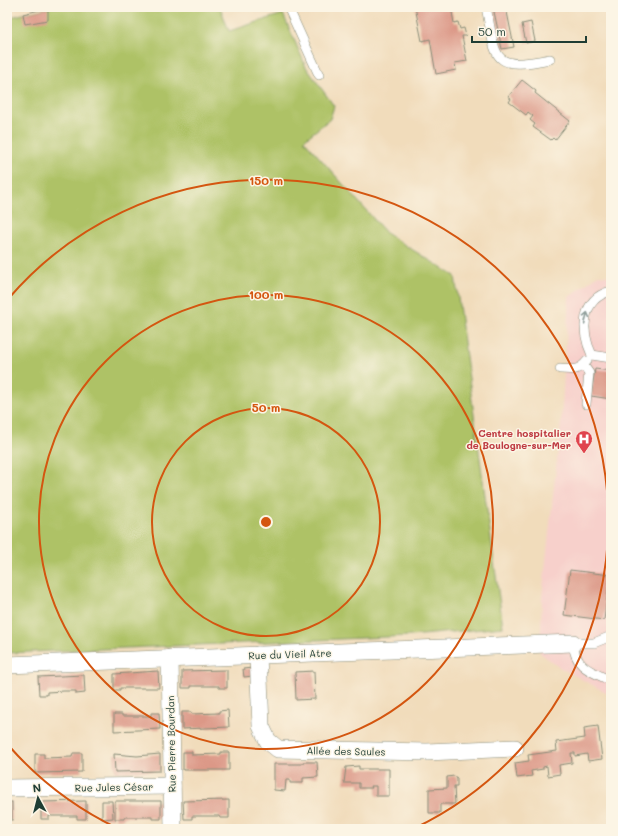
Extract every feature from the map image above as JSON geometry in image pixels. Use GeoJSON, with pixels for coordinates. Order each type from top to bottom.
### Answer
{"type":"FeatureCollection","features":[{"type":"Feature","properties":{"kind":"street","name":"Rue du Vieil Atre"},"geometry":{"type":"LineString","coordinates":[[7,665],[573,643]]}},
{"type":"Feature","properties":{"kind":"street","name":"Allée des Saules"},"geometry":{"type":"LineString","coordinates":[[258,655],[261,726],[268,741],[278,749],[427,752],[515,748]]}},
{"type":"Feature","properties":{"kind":"street","name":"Rue Pierre Bourdan"},"geometry":{"type":"LineString","coordinates":[[170,658],[173,829]]}},
{"type":"Feature","properties":{"kind":"street","name":"Rue Jules César"},"geometry":{"type":"LineString","coordinates":[[7,788],[172,786]]}},
{"type":"Feature","properties":{"kind":"lane"},"geometry":{"type":"LineString","coordinates":[[288,7],[319,75]]}},
{"type":"Feature","properties":{"kind":"lane"},"geometry":{"type":"LineString","coordinates":[[486,7],[494,45],[500,59],[509,63],[520,65],[550,59]]}},
{"type":"Feature","properties":{"kind":"lane"},"geometry":{"type":"LineString","coordinates":[[592,355],[585,336],[586,318],[592,303],[601,295],[611,291]]}},
{"type":"Feature","properties":{"kind":"lane"},"geometry":{"type":"LineString","coordinates":[[592,355],[611,358]]}},
{"type":"Feature","properties":{"kind":"lane"},"geometry":{"type":"LineString","coordinates":[[560,369],[574,370],[584,366],[592,355]]}},
{"type":"Feature","properties":{"kind":"lane"},"geometry":{"type":"LineString","coordinates":[[584,366],[589,374],[586,404]]}},
{"type":"Feature","properties":{"kind":"lane"},"geometry":{"type":"LineString","coordinates":[[611,636],[594,643],[573,643],[574,655],[579,663],[611,681]]}},
{"type":"Feature","properties":{"kind":"shaded area","name":"Centre hospitalier de Boulogne-sur-Mer"},"geometry":{"type":"Polygon","coordinates":[[[598,275],[611,276],[611,695],[559,667],[540,653],[542,597],[561,422],[569,297],[598,275]]]}},
{"type":"Feature","properties":{"kind":"green space"},"geometry":{"type":"Polygon","coordinates":[[[51,7],[220,7],[229,31],[283,14],[306,67],[334,106],[330,119],[304,140],[387,234],[455,276],[503,627],[411,636],[7,653],[7,18],[51,7]]]}},
{"type":"Feature","properties":{"kind":"building"},"geometry":{"type":"Polygon","coordinates":[[[415,7],[451,7],[454,23],[458,22],[460,29],[464,28],[466,36],[462,36],[467,61],[455,63],[456,70],[436,74],[430,39],[422,41],[415,7]]]}},
{"type":"Feature","properties":{"kind":"building"},"geometry":{"type":"Polygon","coordinates":[[[493,7],[506,7],[514,47],[502,49],[493,7]]]}},
{"type":"Feature","properties":{"kind":"building"},"geometry":{"type":"Polygon","coordinates":[[[48,8],[48,20],[25,24],[23,14],[48,8]]]}},
{"type":"Feature","properties":{"kind":"building"},"geometry":{"type":"Polygon","coordinates":[[[531,22],[535,41],[526,43],[522,24],[531,22]]]}},
{"type":"Feature","properties":{"kind":"building"},"geometry":{"type":"Polygon","coordinates":[[[522,80],[536,91],[535,93],[570,121],[555,140],[553,138],[551,140],[533,127],[535,124],[530,120],[533,116],[528,112],[526,115],[509,102],[511,99],[508,97],[522,80]]]}},
{"type":"Feature","properties":{"kind":"building"},"geometry":{"type":"Polygon","coordinates":[[[595,369],[611,371],[611,399],[591,396],[595,369]]]}},
{"type":"Feature","properties":{"kind":"building"},"geometry":{"type":"Polygon","coordinates":[[[570,570],[610,575],[604,620],[564,615],[570,570]]]}},
{"type":"Feature","properties":{"kind":"building"},"geometry":{"type":"Polygon","coordinates":[[[252,668],[253,676],[244,677],[243,669],[252,668]]]}},
{"type":"Feature","properties":{"kind":"building"},"geometry":{"type":"Polygon","coordinates":[[[227,670],[227,688],[219,688],[219,686],[191,686],[191,688],[182,688],[182,671],[227,670]]]}},
{"type":"Feature","properties":{"kind":"building"},"geometry":{"type":"Polygon","coordinates":[[[158,671],[159,688],[120,688],[120,690],[114,690],[114,674],[158,671]]]}},
{"type":"Feature","properties":{"kind":"building"},"geometry":{"type":"Polygon","coordinates":[[[314,671],[315,699],[296,700],[295,672],[314,671]]]}},
{"type":"Feature","properties":{"kind":"building"},"geometry":{"type":"Polygon","coordinates":[[[84,675],[85,693],[76,694],[76,691],[64,691],[47,692],[47,695],[39,695],[38,677],[84,675]]]}},
{"type":"Feature","properties":{"kind":"building"},"geometry":{"type":"Polygon","coordinates":[[[228,710],[229,727],[182,729],[182,712],[191,712],[192,714],[219,713],[219,711],[228,710]]]}},
{"type":"Feature","properties":{"kind":"building"},"geometry":{"type":"Polygon","coordinates":[[[151,713],[159,713],[160,729],[114,731],[114,714],[122,714],[122,716],[151,716],[151,713]]]}},
{"type":"Feature","properties":{"kind":"building"},"geometry":{"type":"Polygon","coordinates":[[[598,726],[602,759],[588,761],[587,754],[575,756],[575,753],[571,753],[572,763],[559,765],[560,774],[548,776],[547,766],[543,767],[543,769],[531,771],[532,776],[517,778],[515,763],[529,761],[528,755],[557,751],[556,742],[585,738],[584,728],[598,726]]]}},
{"type":"Feature","properties":{"kind":"building"},"geometry":{"type":"Polygon","coordinates":[[[183,752],[192,752],[192,755],[221,754],[221,752],[229,752],[229,770],[183,770],[183,752]]]}},
{"type":"Feature","properties":{"kind":"building"},"geometry":{"type":"Polygon","coordinates":[[[73,753],[82,753],[82,772],[35,773],[35,754],[44,754],[44,758],[72,757],[73,753]]]}},
{"type":"Feature","properties":{"kind":"building"},"geometry":{"type":"Polygon","coordinates":[[[114,754],[137,756],[160,754],[160,771],[115,772],[114,754]]]}},
{"type":"Feature","properties":{"kind":"building"},"geometry":{"type":"Polygon","coordinates":[[[303,762],[317,762],[318,777],[303,778],[303,783],[290,783],[290,780],[286,780],[285,791],[274,790],[274,764],[302,764],[303,762]]]}},
{"type":"Feature","properties":{"kind":"building"},"geometry":{"type":"Polygon","coordinates":[[[359,766],[359,769],[389,769],[389,796],[376,796],[376,786],[371,786],[372,788],[359,788],[359,783],[344,783],[346,767],[359,766]]]}},
{"type":"Feature","properties":{"kind":"building"},"geometry":{"type":"Polygon","coordinates":[[[454,776],[457,778],[457,786],[454,786],[455,804],[440,804],[440,813],[429,813],[429,789],[447,788],[447,777],[454,776]]]}},
{"type":"Feature","properties":{"kind":"building"},"geometry":{"type":"Polygon","coordinates":[[[229,800],[229,818],[220,818],[219,816],[192,816],[192,819],[184,819],[183,801],[229,800]]]}},
{"type":"Feature","properties":{"kind":"building"},"geometry":{"type":"Polygon","coordinates":[[[86,801],[86,819],[77,819],[77,816],[49,816],[49,819],[41,819],[41,802],[86,801]]]}},
{"type":"Feature","properties":{"kind":"building"},"geometry":{"type":"Polygon","coordinates":[[[102,801],[112,801],[113,818],[102,819],[102,801]]]}},
{"type":"Feature","properties":{"kind":"building"},"geometry":{"type":"Polygon","coordinates":[[[115,801],[161,801],[161,819],[152,819],[152,817],[124,817],[124,819],[115,819],[115,801]]]}},
{"type":"Feature","properties":{"kind":"building"},"geometry":{"type":"Polygon","coordinates":[[[7,802],[12,802],[12,820],[7,820],[7,802]]]}},
{"type":"Feature","properties":{"kind":"place","name":"Centre hospitalier de Boulogne-sur-Mer"},"geometry":{"type":"Point","coordinates":[584,454]}}]}
